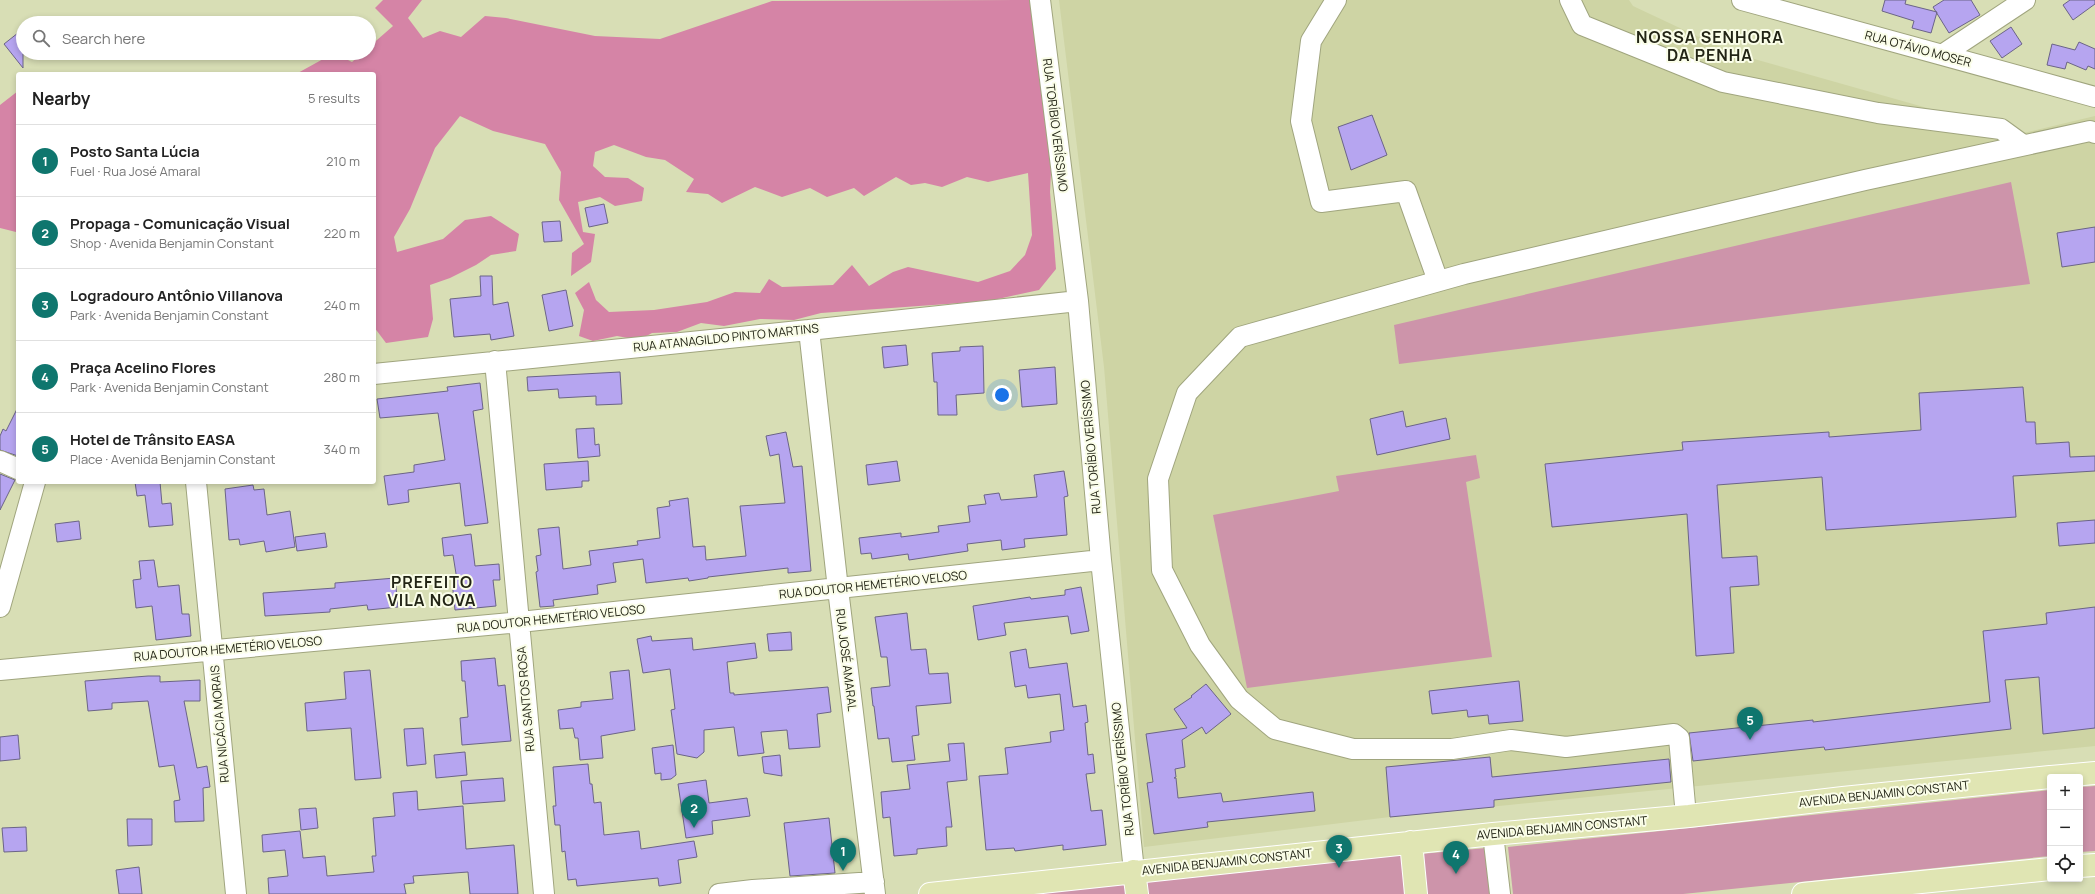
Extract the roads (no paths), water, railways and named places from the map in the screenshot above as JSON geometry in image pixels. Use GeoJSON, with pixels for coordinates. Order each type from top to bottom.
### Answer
{"type":"FeatureCollection","features":[{"type":"Feature","properties":{"kind":"main road","name":"AVENIDA BENJAMIN CONSTANT"},"geometry":{"type":"LineString","coordinates":[[2083,774],[2095,773]]}},
{"type":"Feature","properties":{"kind":"main road","name":"AVENIDA BENJAMIN CONSTANT"},"geometry":{"type":"LineString","coordinates":[[930,894],[1411,842],[1689,816],[1843,798],[2047,777]]}},
{"type":"Feature","properties":{"kind":"main road"},"geometry":{"type":"LineString","coordinates":[[1411,842],[1416,894]]}},
{"type":"Feature","properties":{"kind":"main road"},"geometry":{"type":"LineString","coordinates":[[2083,866],[2095,865]]}},
{"type":"Feature","properties":{"kind":"main road"},"geometry":{"type":"LineString","coordinates":[[1803,894],[2047,869]]}},
{"type":"Feature","properties":{"kind":"main road","name":"RUA TORÍBIO VERÍSSIMO"},"geometry":{"type":"LineString","coordinates":[[1134,871],[1136,894]]}},
{"type":"Feature","properties":{"kind":"street","name":"RUA TORÍBIO VERÍSSIMO"},"geometry":{"type":"LineString","coordinates":[[1040,0],[1078,301],[1101,560],[1134,871]]}},
{"type":"Feature","properties":{"kind":"street"},"geometry":{"type":"LineString","coordinates":[[1336,0],[1311,41],[1301,121],[1321,202],[1406,191],[1438,281]]}},
{"type":"Feature","properties":{"kind":"street"},"geometry":{"type":"LineString","coordinates":[[1570,0],[1582,25],[1723,82],[1878,113],[2001,129],[2023,145]]}},
{"type":"Feature","properties":{"kind":"street","name":"RUA OTÁVIO MOSER"},"geometry":{"type":"LineString","coordinates":[[1742,0],[2095,97]]}},
{"type":"Feature","properties":{"kind":"street"},"geometry":{"type":"LineString","coordinates":[[1942,55],[2000,7],[2025,0]]}},
{"type":"Feature","properties":{"kind":"street"},"geometry":{"type":"LineString","coordinates":[[1689,816],[1685,805],[1679,738],[1674,734],[1566,746],[1511,740],[1452,749],[1353,749],[1275,729],[1239,699],[1200,645],[1162,570],[1158,479],[1187,392],[1240,337],[1438,281],[2023,145],[2090,130],[2095,133]]}},
{"type":"Feature","properties":{"kind":"street","name":"RUA ATANAGILDO PINTO MARTINS"},"geometry":{"type":"LineString","coordinates":[[376,374],[495,360],[809,330],[1078,301]]}},
{"type":"Feature","properties":{"kind":"street","name":"RUA JOSÉ AMARAL"},"geometry":{"type":"LineString","coordinates":[[809,330],[838,589],[875,888]]}},
{"type":"Feature","properties":{"kind":"street","name":"RUA SANTOS ROSA"},"geometry":{"type":"LineString","coordinates":[[495,360],[544,894]]}},
{"type":"Feature","properties":{"kind":"street"},"geometry":{"type":"LineString","coordinates":[[0,461],[16,467]]}},
{"type":"Feature","properties":{"kind":"street"},"geometry":{"type":"LineString","coordinates":[[0,607],[34,484]]}},
{"type":"Feature","properties":{"kind":"street","name":"RUA NICÁCIA MORAIS"},"geometry":{"type":"LineString","coordinates":[[196,484],[236,894]]}},
{"type":"Feature","properties":{"kind":"street","name":"RUA DOUTOR HEMETÉRIO VELOSO"},"geometry":{"type":"LineString","coordinates":[[0,670],[520,622],[1101,560]]}},
{"type":"Feature","properties":{"kind":"street"},"geometry":{"type":"LineString","coordinates":[[1493,834],[1500,894]]}},
{"type":"Feature","properties":{"kind":"street"},"geometry":{"type":"LineString","coordinates":[[719,894],[875,888]]}},
{"type":"Feature","properties":{"kind":"place","name":"Hotel de Trânsito EASA"},"geometry":{"type":"Point","coordinates":[1750,740]}},
{"type":"Feature","properties":{"kind":"place","name":"Propaga - Comunicação Visual"},"geometry":{"type":"Point","coordinates":[694,828]}},
{"type":"Feature","properties":{"kind":"place","name":"Logradouro Antônio Villanova"},"geometry":{"type":"Point","coordinates":[1339,868]}},
{"type":"Feature","properties":{"kind":"place","name":"Posto Santa Lúcia"},"geometry":{"type":"Point","coordinates":[843,871]}},
{"type":"Feature","properties":{"kind":"place","name":"Praça Acelino Flores"},"geometry":{"type":"Point","coordinates":[1456,874]}},
{"type":"Feature","properties":{"kind":"district","name":"NOSSA SENHORA DA PENHA"},"geometry":{"type":"Point","coordinates":[1710,46]}},
{"type":"Feature","properties":{"kind":"district","name":"PREFEITO VILA NOVA"},"geometry":{"type":"Point","coordinates":[432,591]}}]}
